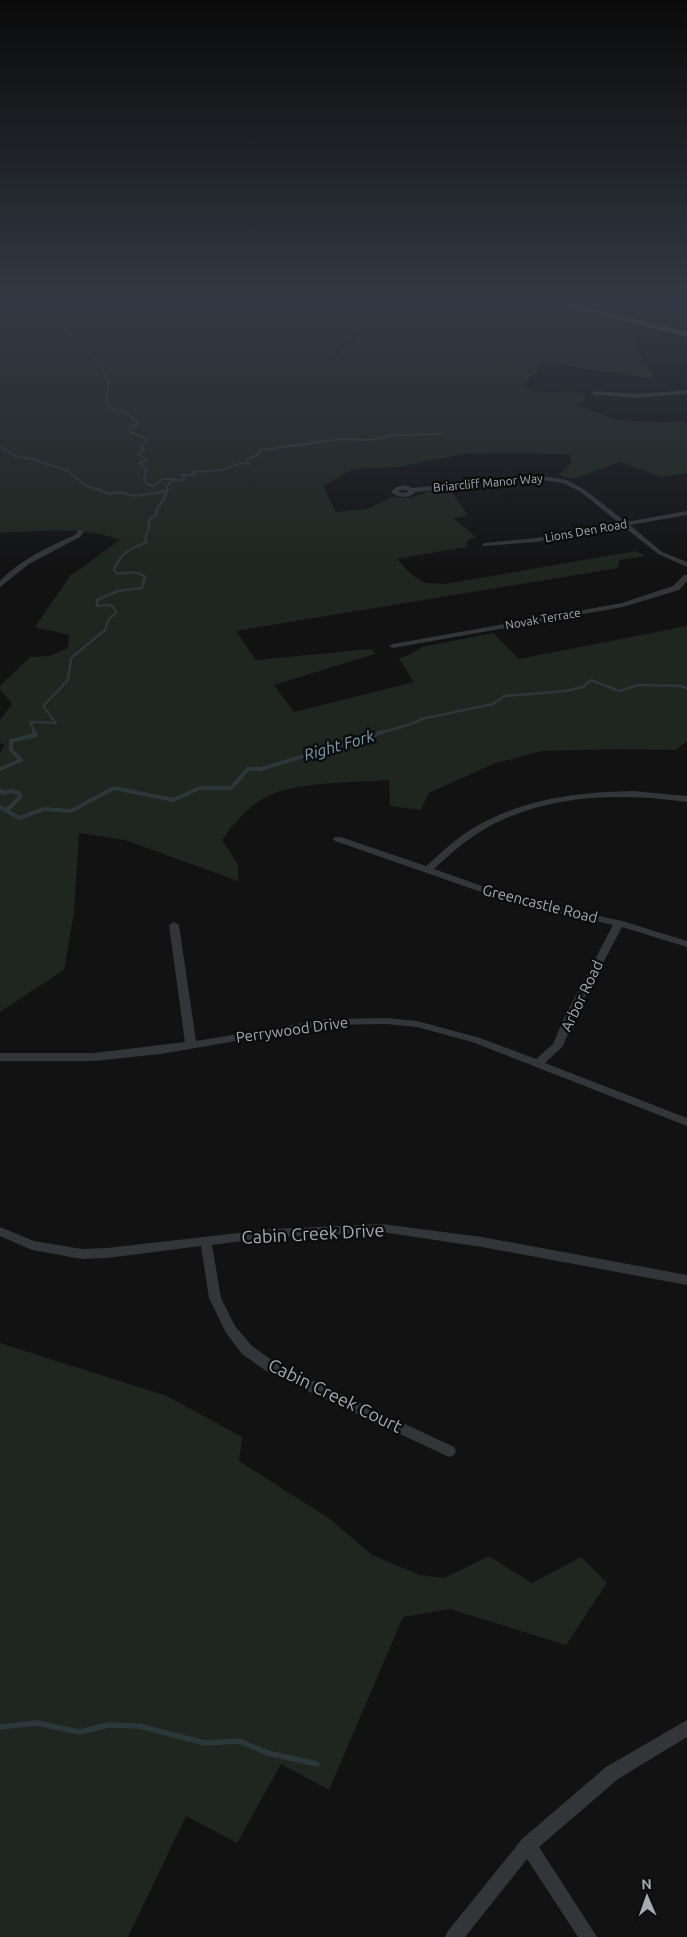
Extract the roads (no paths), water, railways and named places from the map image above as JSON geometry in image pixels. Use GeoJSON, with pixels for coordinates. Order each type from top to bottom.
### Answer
{"type":"FeatureCollection","features":[{"type":"Feature","properties":{"kind":"street"},"geometry":{"type":"LineString","coordinates":[[595,392],[636,396],[687,392]]}},
{"type":"Feature","properties":{"kind":"street","name":"Briarcliff Manor Way"},"geometry":{"type":"LineString","coordinates":[[412,490],[537,477],[565,481],[583,492],[660,554],[687,565]]}},
{"type":"Feature","properties":{"kind":"street","name":"Lions Den Road"},"geometry":{"type":"LineString","coordinates":[[485,545],[536,540],[687,513]]}},
{"type":"Feature","properties":{"kind":"street"},"geometry":{"type":"LineString","coordinates":[[0,585],[15,570],[36,555],[78,536],[81,531]]}},
{"type":"Feature","properties":{"kind":"street","name":"Novak Terrace"},"geometry":{"type":"LineString","coordinates":[[393,646],[623,605],[676,588],[687,577]]}},
{"type":"Feature","properties":{"kind":"street"},"geometry":{"type":"LineString","coordinates":[[426,871],[473,832],[505,815],[538,804],[565,798],[600,795],[641,795],[687,799]]}},
{"type":"Feature","properties":{"kind":"street","name":"Greencastle Road"},"geometry":{"type":"LineString","coordinates":[[338,839],[510,899],[618,923],[687,944]]}},
{"type":"Feature","properties":{"kind":"street","name":"Arbor Road"},"geometry":{"type":"LineString","coordinates":[[538,1063],[558,1046],[570,1016],[618,923]]}},
{"type":"Feature","properties":{"kind":"street"},"geometry":{"type":"LineString","coordinates":[[174,925],[191,1045]]}},
{"type":"Feature","properties":{"kind":"street","name":"Perrywood Drive"},"geometry":{"type":"LineString","coordinates":[[0,1057],[94,1057],[161,1050],[328,1022],[386,1020],[417,1024],[476,1040],[687,1122]]}},
{"type":"Feature","properties":{"kind":"street","name":"Cabin Creek Drive"},"geometry":{"type":"LineString","coordinates":[[0,1231],[32,1245],[82,1254],[107,1254],[273,1232],[382,1228],[482,1242],[687,1280]]}},
{"type":"Feature","properties":{"kind":"street","name":"Cabin Creek Court"},"geometry":{"type":"LineString","coordinates":[[206,1242],[215,1298],[230,1329],[247,1350],[274,1369],[449,1451]]}},
{"type":"Feature","properties":{"kind":"street"},"geometry":{"type":"LineString","coordinates":[[454,1937],[528,1845],[612,1773],[687,1728]]}},
{"type":"Feature","properties":{"kind":"street"},"geometry":{"type":"LineString","coordinates":[[528,1845],[588,1937]]}},
{"type":"Feature","properties":{"kind":"waterway"},"geometry":{"type":"LineString","coordinates":[[108,390],[107,404],[109,408],[132,417],[138,424],[131,427],[129,432],[142,436],[146,440],[140,448],[145,450],[138,454],[148,460],[139,463],[147,469],[144,477],[146,484],[153,486],[162,479],[174,479]]}},
{"type":"Feature","properties":{"kind":"waterway"},"geometry":{"type":"LineString","coordinates":[[167,489],[172,480],[184,480],[185,478],[182,475],[195,475],[193,472],[222,470],[241,463],[249,464],[247,459],[256,456],[261,450],[341,439],[371,440],[392,435],[444,434]]}},
{"type":"Feature","properties":{"kind":"waterway"},"geometry":{"type":"LineString","coordinates":[[0,446],[15,456],[32,459],[68,471],[85,485],[101,491]]}},
{"type":"Feature","properties":{"kind":"waterway"},"geometry":{"type":"LineString","coordinates":[[97,489],[110,494],[119,492],[135,496],[166,491]]}},
{"type":"Feature","properties":{"kind":"waterway"},"geometry":{"type":"LineString","coordinates":[[35,733],[30,722],[56,723],[43,706],[68,680],[71,658],[105,630],[109,619],[117,612],[111,605],[97,606],[97,600],[118,591],[142,588],[145,577],[142,575],[132,572],[117,574],[114,570],[123,555],[147,542],[145,538],[149,528],[149,520],[157,514],[156,511],[164,499],[166,491]]}},
{"type":"Feature","properties":{"kind":"waterway","name":"Right Fork"},"geometry":{"type":"LineString","coordinates":[[380,733],[421,719],[493,704],[504,696],[566,691],[583,687],[591,680],[619,691],[638,685],[680,686],[687,688]]}},
{"type":"Feature","properties":{"kind":"waterway"},"geometry":{"type":"LineString","coordinates":[[0,769],[21,760],[11,750],[11,741],[36,735],[34,732]]}},
{"type":"Feature","properties":{"kind":"waterway","name":"Right Fork"},"geometry":{"type":"LineString","coordinates":[[0,807],[19,818],[44,809],[71,811],[114,788],[173,800],[200,788],[231,788],[248,769],[261,769],[383,732]]}},
{"type":"Feature","properties":{"kind":"waterway"},"geometry":{"type":"LineString","coordinates":[[0,790],[3,793],[10,791],[19,793],[20,797],[7,810]]}},
{"type":"Feature","properties":{"kind":"waterway"},"geometry":{"type":"LineString","coordinates":[[0,1727],[37,1723],[79,1732],[109,1725],[139,1726],[205,1743],[239,1741],[268,1753],[317,1764]]}}]}
